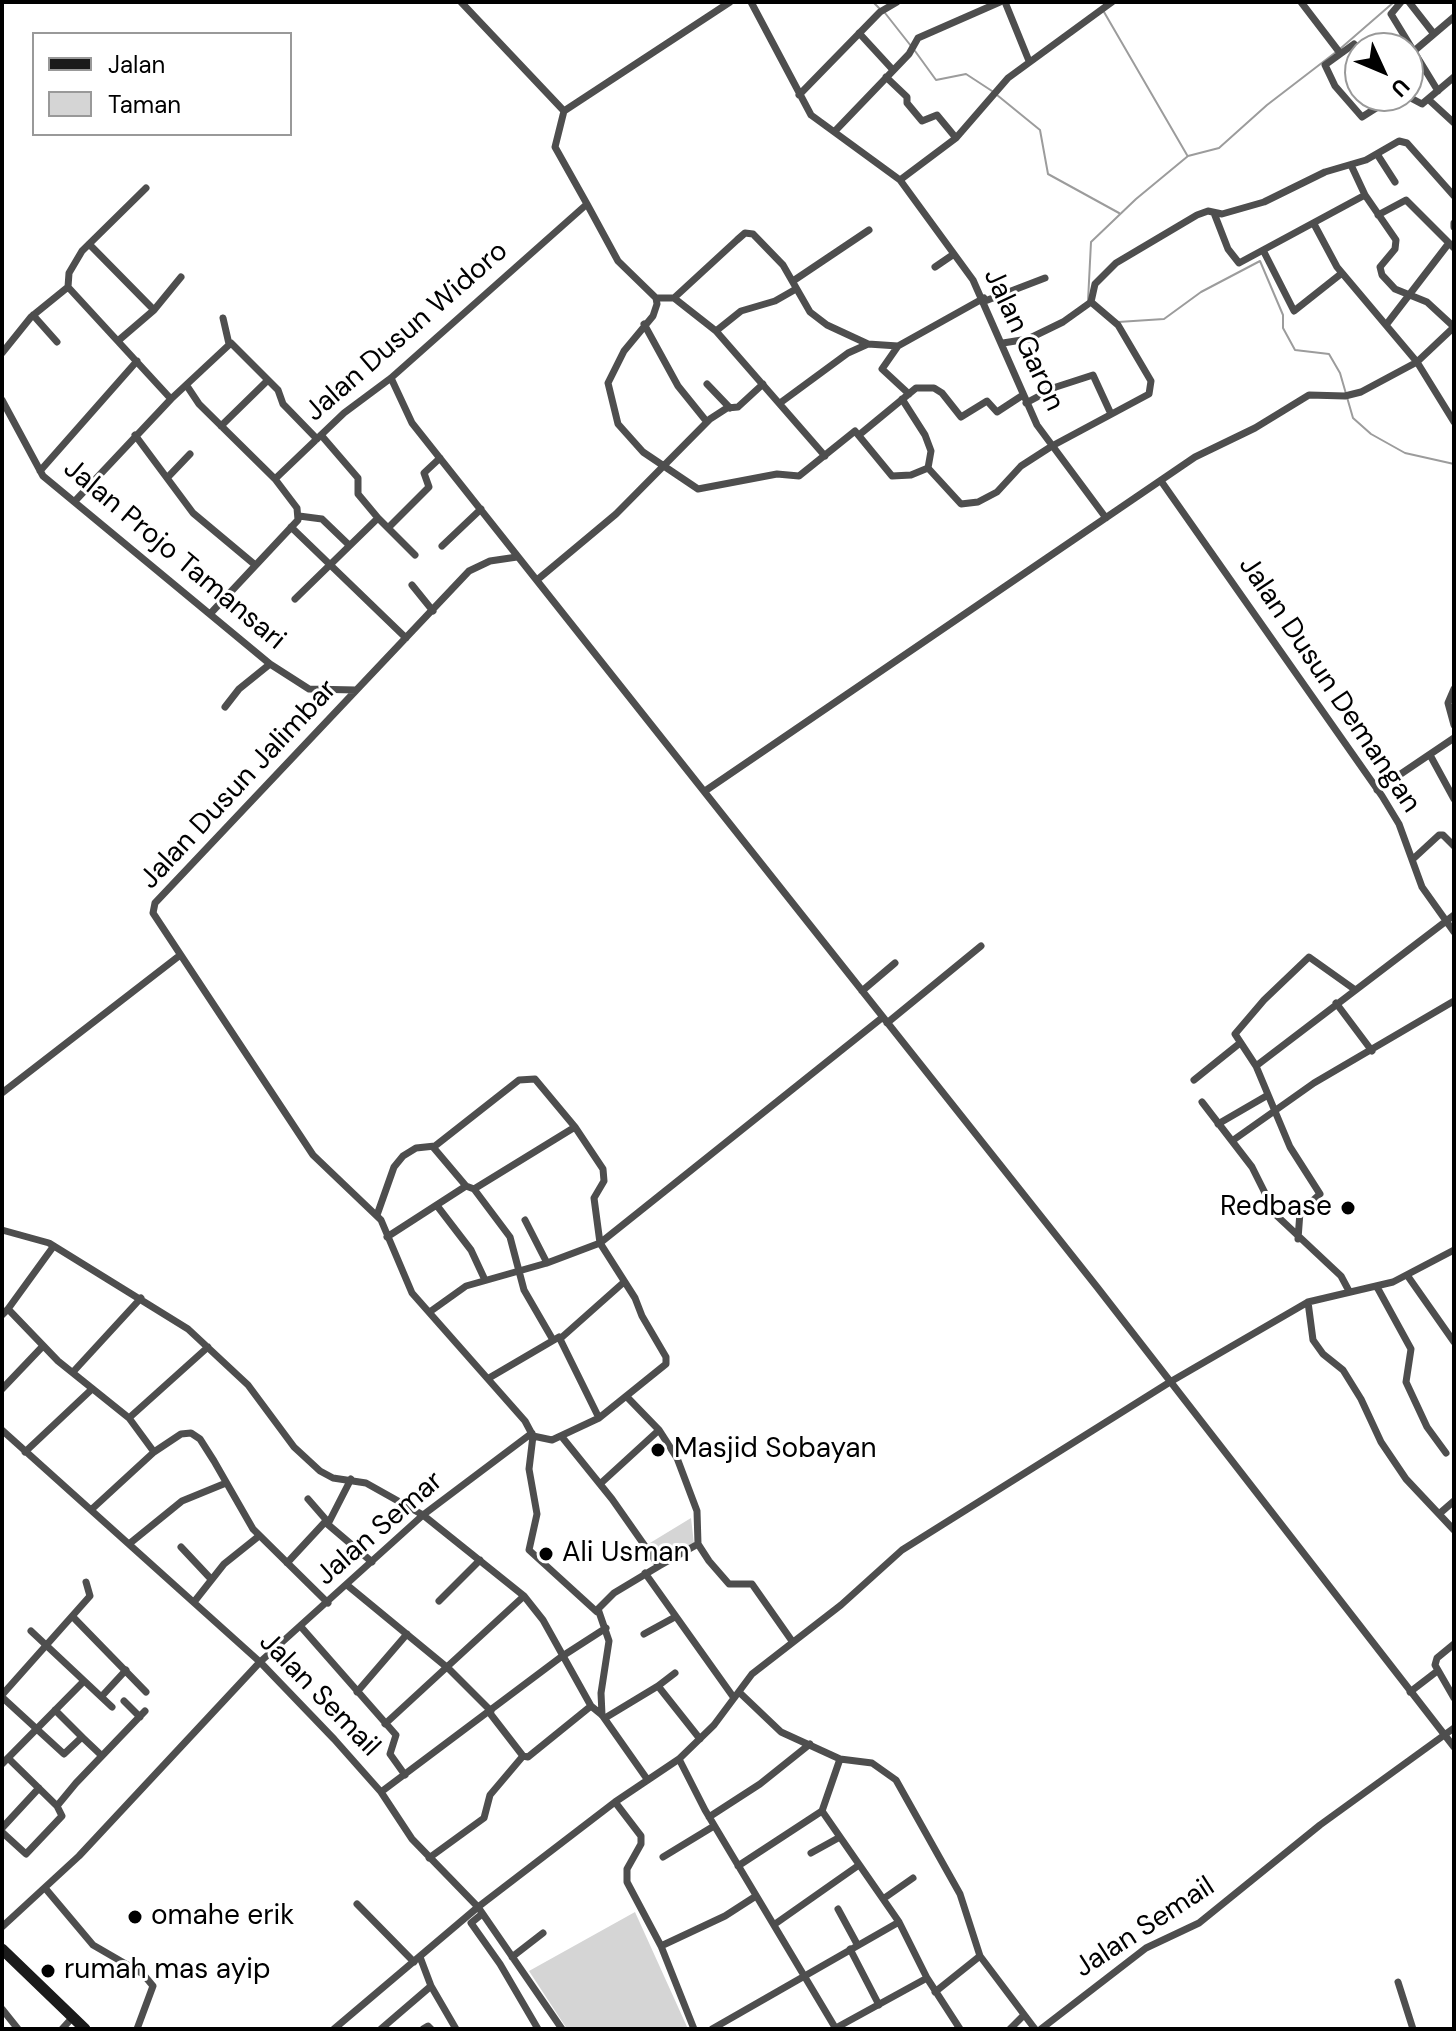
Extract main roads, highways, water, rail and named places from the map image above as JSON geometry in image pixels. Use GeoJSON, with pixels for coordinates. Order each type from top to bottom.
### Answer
{"type":"FeatureCollection","features":[{"type":"Feature","properties":{"kind":"main road"},"geometry":{"type":"LineString","coordinates":[[2,1949],[85,2029]]}},
{"type":"Feature","properties":{"kind":"waterway"},"geometry":{"type":"LineString","coordinates":[[873,2],[880,9]]}},
{"type":"Feature","properties":{"kind":"waterway"},"geometry":{"type":"LineString","coordinates":[[1341,48],[1394,2]]}},
{"type":"Feature","properties":{"kind":"waterway"},"geometry":{"type":"LineString","coordinates":[[1104,12],[1187,155]]}},
{"type":"Feature","properties":{"kind":"waterway"},"geometry":{"type":"LineString","coordinates":[[885,13],[911,46]]}},
{"type":"Feature","properties":{"kind":"waterway"},"geometry":{"type":"LineString","coordinates":[[915,51],[936,80],[966,74],[992,91]]}},
{"type":"Feature","properties":{"kind":"waterway"},"geometry":{"type":"LineString","coordinates":[[1088,301],[1091,242],[1188,156],[1219,148],[1267,105],[1336,52]]}},
{"type":"Feature","properties":{"kind":"waterway"},"geometry":{"type":"LineString","coordinates":[[997,95],[1040,130],[1048,174],[1119,213]]}},
{"type":"Feature","properties":{"kind":"waterway"},"geometry":{"type":"LineString","coordinates":[[1118,322],[1164,319],[1201,292],[1260,261],[1283,315],[1283,328],[1295,350],[1329,354],[1340,373],[1353,418],[1371,434],[1405,453],[1454,464]]}},
{"type":"Feature","properties":{"kind":"place","name":"Redbase"},"geometry":{"type":"Point","coordinates":[1348,1208]}},
{"type":"Feature","properties":{"kind":"place","name":"Masjid Sobayan"},"geometry":{"type":"Point","coordinates":[658,1450]}},
{"type":"Feature","properties":{"kind":"place","name":"Ali Usman"},"geometry":{"type":"Point","coordinates":[546,1554]}},
{"type":"Feature","properties":{"kind":"place","name":"omahe erik"},"geometry":{"type":"Point","coordinates":[135,1917]}},
{"type":"Feature","properties":{"kind":"place","name":"rumah mas ayip"},"geometry":{"type":"Point","coordinates":[48,1971]}}]}
